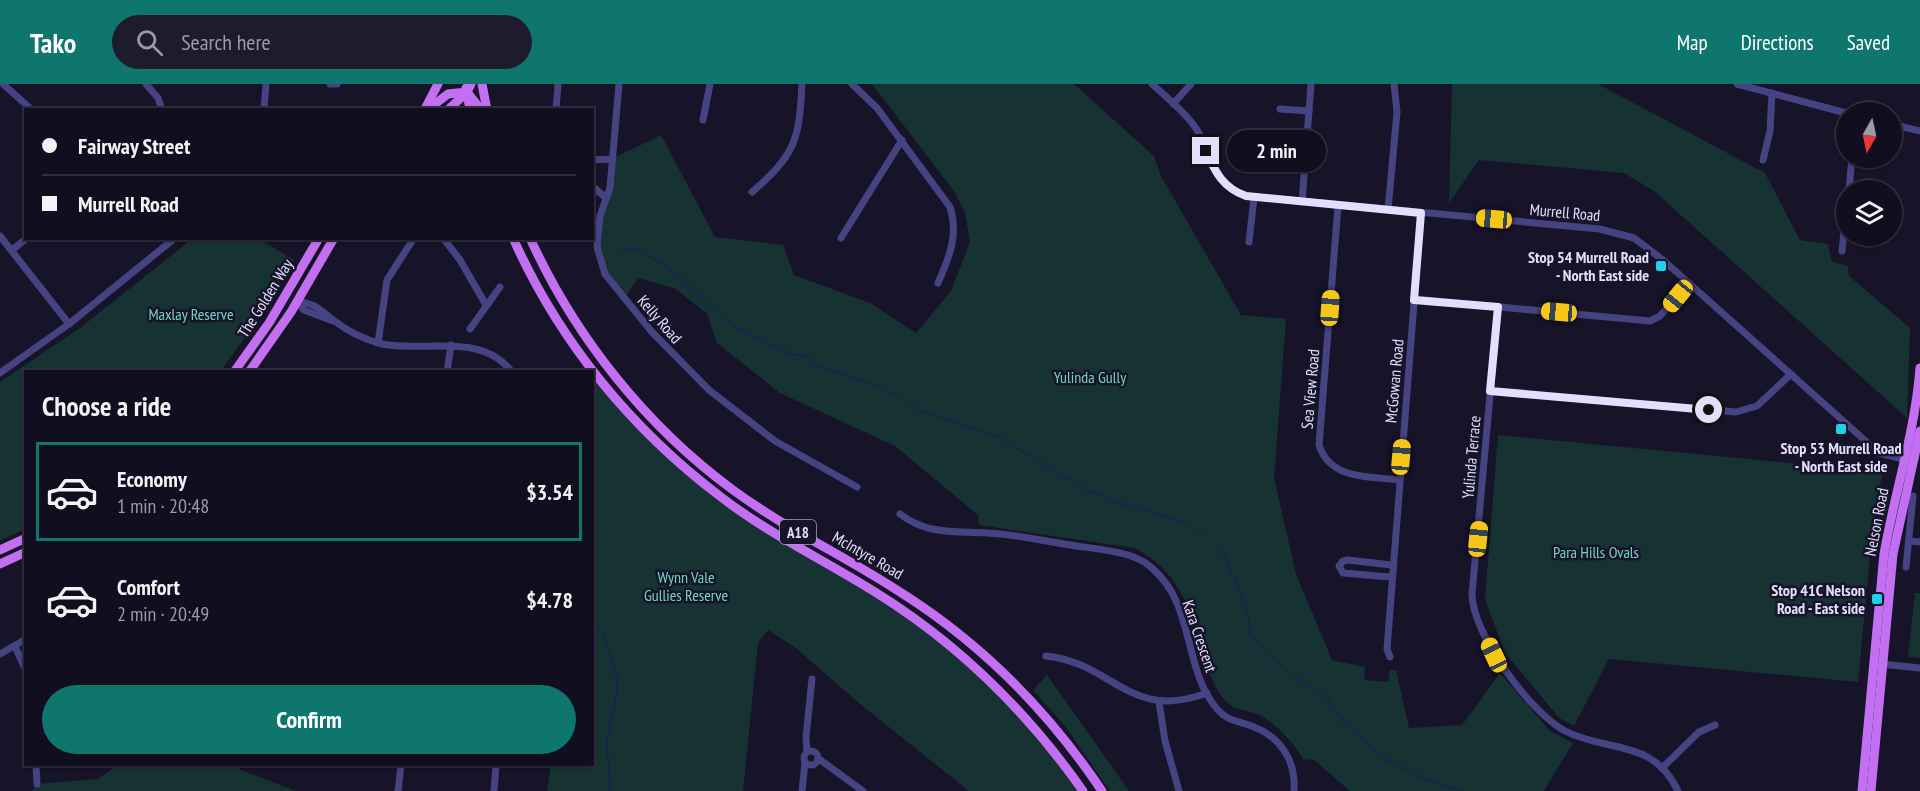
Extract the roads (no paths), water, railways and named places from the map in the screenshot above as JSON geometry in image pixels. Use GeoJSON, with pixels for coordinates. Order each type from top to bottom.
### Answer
{"type":"FeatureCollection","features":[{"type":"Feature","properties":{"kind":"main road"},"geometry":{"type":"LineString","coordinates":[[427,108],[438,84]]}},
{"type":"Feature","properties":{"kind":"main road"},"geometry":{"type":"LineString","coordinates":[[482,84],[487,108]]}},
{"type":"Feature","properties":{"kind":"main road"},"geometry":{"type":"LineString","coordinates":[[429,108],[448,94],[468,86]]}},
{"type":"Feature","properties":{"kind":"main road"},"geometry":{"type":"LineString","coordinates":[[450,108],[468,86]]}},
{"type":"Feature","properties":{"kind":"main road"},"geometry":{"type":"LineString","coordinates":[[468,86],[470,108]]}},
{"type":"Feature","properties":{"kind":"main road"},"geometry":{"type":"LineString","coordinates":[[468,86],[480,108]]}},
{"type":"Feature","properties":{"kind":"main road","name":"The Golden Way"},"geometry":{"type":"LineString","coordinates":[[235,370],[276,311],[318,240]]}},
{"type":"Feature","properties":{"kind":"main road","name":"The Golden Way"},"geometry":{"type":"LineString","coordinates":[[250,370],[297,302],[333,240]]}},
{"type":"Feature","properties":{"kind":"main road","name":"McIntyre Road"},"geometry":{"type":"LineString","coordinates":[[514,240],[542,296],[593,370]]}},
{"type":"Feature","properties":{"kind":"main road","name":"McIntyre Road"},"geometry":{"type":"LineString","coordinates":[[531,240],[557,291],[589,343],[624,387],[667,432],[707,470],[742,496],[782,523],[903,593],[957,632],[1036,705],[1102,791]]}},
{"type":"Feature","properties":{"kind":"main road"},"geometry":{"type":"LineString","coordinates":[[276,311],[297,302],[295,278]]}},
{"type":"Feature","properties":{"kind":"main road","name":"Nelson Road"},"geometry":{"type":"LineString","coordinates":[[1862,791],[1894,544],[1910,460],[1920,368]]}},
{"type":"Feature","properties":{"kind":"main road","name":"McIntyre Road"},"geometry":{"type":"LineString","coordinates":[[594,372],[619,404],[666,451],[746,515],[874,591],[921,622],[963,655],[1028,719],[1083,791]]}},
{"type":"Feature","properties":{"kind":"main road","name":"Nelson Road"},"geometry":{"type":"LineString","coordinates":[[1910,460],[1920,431]]}},
{"type":"Feature","properties":{"kind":"main road"},"geometry":{"type":"LineString","coordinates":[[0,550],[24,539]]}},
{"type":"Feature","properties":{"kind":"main road"},"geometry":{"type":"LineString","coordinates":[[0,564],[24,553]]}},
{"type":"Feature","properties":{"kind":"main road","name":"Nelson Road"},"geometry":{"type":"LineString","coordinates":[[1871,791],[1878,664]]}},
{"type":"Feature","properties":{"kind":"street"},"geometry":{"type":"LineString","coordinates":[[3,84],[30,108]]}},
{"type":"Feature","properties":{"kind":"street"},"geometry":{"type":"LineString","coordinates":[[146,84],[158,98],[161,108]]}},
{"type":"Feature","properties":{"kind":"street"},"geometry":{"type":"LineString","coordinates":[[264,108],[266,84]]}},
{"type":"Feature","properties":{"kind":"street"},"geometry":{"type":"LineString","coordinates":[[330,84],[337,84]]}},
{"type":"Feature","properties":{"kind":"street"},"geometry":{"type":"LineString","coordinates":[[556,108],[558,84]]}},
{"type":"Feature","properties":{"kind":"street","name":"Kelly Road"},"geometry":{"type":"LineString","coordinates":[[619,84],[610,189],[600,216],[597,247],[600,262],[608,278],[652,332],[709,390],[784,447],[857,487]]}},
{"type":"Feature","properties":{"kind":"street"},"geometry":{"type":"LineString","coordinates":[[703,120],[710,84]]}},
{"type":"Feature","properties":{"kind":"street"},"geometry":{"type":"LineString","coordinates":[[752,192],[781,165],[792,147],[799,130],[802,84]]}},
{"type":"Feature","properties":{"kind":"street"},"geometry":{"type":"LineString","coordinates":[[852,84],[870,100],[944,196],[952,216],[953,241],[938,284]]}},
{"type":"Feature","properties":{"kind":"street","name":"Murrell Road"},"geometry":{"type":"LineString","coordinates":[[1152,84],[1198,132],[1221,180],[1240,194],[1254,198],[1620,232],[1651,250],[1880,453],[1910,460]]}},
{"type":"Feature","properties":{"kind":"street"},"geometry":{"type":"LineString","coordinates":[[1173,104],[1191,84]]}},
{"type":"Feature","properties":{"kind":"street"},"geometry":{"type":"LineString","coordinates":[[1302,202],[1311,84]]}},
{"type":"Feature","properties":{"kind":"street"},"geometry":{"type":"LineString","coordinates":[[1388,210],[1397,112],[1394,84]]}},
{"type":"Feature","properties":{"kind":"street"},"geometry":{"type":"LineString","coordinates":[[1737,84],[1836,110]]}},
{"type":"Feature","properties":{"kind":"street"},"geometry":{"type":"LineString","coordinates":[[1763,160],[1770,131],[1772,93]]}},
{"type":"Feature","properties":{"kind":"street"},"geometry":{"type":"LineString","coordinates":[[1280,109],[1309,111]]}},
{"type":"Feature","properties":{"kind":"street"},"geometry":{"type":"LineString","coordinates":[[1902,126],[1920,131]]}},
{"type":"Feature","properties":{"kind":"street"},"geometry":{"type":"LineString","coordinates":[[841,238],[902,140]]}},
{"type":"Feature","properties":{"kind":"street"},"geometry":{"type":"LineString","coordinates":[[594,160],[612,159]]}},
{"type":"Feature","properties":{"kind":"street"},"geometry":{"type":"LineString","coordinates":[[594,188],[606,198]]}},
{"type":"Feature","properties":{"kind":"street"},"geometry":{"type":"LineString","coordinates":[[1249,242],[1254,198]]}},
{"type":"Feature","properties":{"kind":"street","name":"Sea View Road"},"geometry":{"type":"LineString","coordinates":[[1338,206],[1319,445],[1326,459],[1340,472],[1399,480]]}},
{"type":"Feature","properties":{"kind":"street","name":"McGowan Road"},"geometry":{"type":"LineString","coordinates":[[1390,657],[1387,649],[1390,577],[1421,213]]}},
{"type":"Feature","properties":{"kind":"street"},"geometry":{"type":"LineString","coordinates":[[0,236],[69,324]]}},
{"type":"Feature","properties":{"kind":"street"},"geometry":{"type":"LineString","coordinates":[[12,250],[24,240]]}},
{"type":"Feature","properties":{"kind":"street"},"geometry":{"type":"LineString","coordinates":[[0,373],[69,324],[173,240]]}},
{"type":"Feature","properties":{"kind":"street"},"geometry":{"type":"LineString","coordinates":[[378,343],[387,280],[413,240]]}},
{"type":"Feature","properties":{"kind":"street"},"geometry":{"type":"LineString","coordinates":[[444,240],[460,260],[486,305]]}},
{"type":"Feature","properties":{"kind":"street"},"geometry":{"type":"LineString","coordinates":[[1842,246],[1842,251]]}},
{"type":"Feature","properties":{"kind":"street"},"geometry":{"type":"LineString","coordinates":[[1414,300],[1650,321],[1660,316],[1689,283]]}},
{"type":"Feature","properties":{"kind":"street"},"geometry":{"type":"LineString","coordinates":[[470,329],[500,287]]}},
{"type":"Feature","properties":{"kind":"street"},"geometry":{"type":"LineString","coordinates":[[297,302],[304,310],[336,322],[378,343],[392,346],[451,345],[485,352],[506,364],[510,370]]}},
{"type":"Feature","properties":{"kind":"street","name":"Yulinda Terrace"},"geometry":{"type":"LineString","coordinates":[[1498,307],[1472,594],[1480,625],[1499,662],[1548,719],[1565,731],[1583,738],[1640,751],[1662,768],[1678,791]]}},
{"type":"Feature","properties":{"kind":"street"},"geometry":{"type":"LineString","coordinates":[[447,370],[451,345]]}},
{"type":"Feature","properties":{"kind":"street"},"geometry":{"type":"LineString","coordinates":[[1490,391],[1736,412],[1757,406],[1791,374]]}},
{"type":"Feature","properties":{"kind":"street","name":"Nelson Road"},"geometry":{"type":"LineString","coordinates":[[1906,567],[1913,496]]}},
{"type":"Feature","properties":{"kind":"street","name":"Kara Crescent"},"geometry":{"type":"LineString","coordinates":[[900,514],[913,523],[934,530],[995,534],[1116,553],[1143,562],[1167,585],[1186,626],[1195,668],[1217,710],[1228,718],[1256,727],[1283,749],[1294,766],[1294,791]]}},
{"type":"Feature","properties":{"kind":"street"},"geometry":{"type":"LineString","coordinates":[[1909,541],[1920,542]]}},
{"type":"Feature","properties":{"kind":"street"},"geometry":{"type":"LineString","coordinates":[[1390,577],[1343,573],[1339,566],[1343,561],[1348,560],[1391,565]]}},
{"type":"Feature","properties":{"kind":"street"},"geometry":{"type":"LineString","coordinates":[[0,654],[24,640]]}},
{"type":"Feature","properties":{"kind":"street"},"geometry":{"type":"LineString","coordinates":[[15,646],[24,666]]}},
{"type":"Feature","properties":{"kind":"street"},"geometry":{"type":"LineString","coordinates":[[1046,656],[1069,660],[1089,669],[1134,696],[1159,702],[1181,702],[1207,693]]}},
{"type":"Feature","properties":{"kind":"street"},"geometry":{"type":"LineString","coordinates":[[1878,664],[1920,668]]}},
{"type":"Feature","properties":{"kind":"street"},"geometry":{"type":"LineString","coordinates":[[802,791],[812,679]]}},
{"type":"Feature","properties":{"kind":"street"},"geometry":{"type":"LineString","coordinates":[[1159,702],[1165,741],[1179,791]]}},
{"type":"Feature","properties":{"kind":"street"},"geometry":{"type":"LineString","coordinates":[[1662,768],[1699,732],[1715,725]]}},
{"type":"Feature","properties":{"kind":"street"},"geometry":{"type":"LineString","coordinates":[[807,752],[813,751],[819,759],[824,760],[863,791]]}},
{"type":"Feature","properties":{"kind":"street"},"geometry":{"type":"LineString","coordinates":[[805,762],[813,765],[819,759]]}},
{"type":"Feature","properties":{"kind":"street"},"geometry":{"type":"LineString","coordinates":[[36,766],[37,784]]}},
{"type":"Feature","properties":{"kind":"street"},"geometry":{"type":"LineString","coordinates":[[398,791],[401,766]]}},
{"type":"Feature","properties":{"kind":"street"},"geometry":{"type":"LineString","coordinates":[[494,791],[496,766]]}},
{"type":"Feature","properties":{"kind":"waterway"},"geometry":{"type":"LineString","coordinates":[[616,252],[628,249],[641,251],[674,272],[732,325],[791,354],[806,356],[816,365],[885,389],[920,410],[1000,438],[1087,490],[1113,501],[1178,520],[1204,535]]}},
{"type":"Feature","properties":{"kind":"waterway"},"geometry":{"type":"LineString","coordinates":[[1221,549],[1245,602],[1251,635],[1270,656],[1303,683],[1327,698],[1344,723],[1387,760],[1423,778],[1463,791]]}},
{"type":"Feature","properties":{"kind":"waterway"},"geometry":{"type":"LineString","coordinates":[[594,623],[603,635],[617,679],[616,698],[607,741],[610,791]]}},
{"type":"Feature","properties":{"kind":"place","name":"Stop 54 Murrell Road - North East side"},"geometry":{"type":"Point","coordinates":[1661,266]}},
{"type":"Feature","properties":{"kind":"place","name":"Stop 53 Murrell Road - North East side"},"geometry":{"type":"Point","coordinates":[1841,429]}},
{"type":"Feature","properties":{"kind":"place","name":"Stop 41C Nelson Road - East side"},"geometry":{"type":"Point","coordinates":[1877,599]}},
{"type":"Feature","properties":{"kind":"park label","name":"Maxlay Reserve"},"geometry":{"type":"Point","coordinates":[191,314]}},
{"type":"Feature","properties":{"kind":"park label","name":"Yulinda Gully"},"geometry":{"type":"Point","coordinates":[1090,377]}},
{"type":"Feature","properties":{"kind":"park label","name":"Para Hills Ovals"},"geometry":{"type":"Point","coordinates":[1596,552]}},
{"type":"Feature","properties":{"kind":"park label","name":"Wynn Vale Gullies Reserve"},"geometry":{"type":"Point","coordinates":[686,586]}}]}
